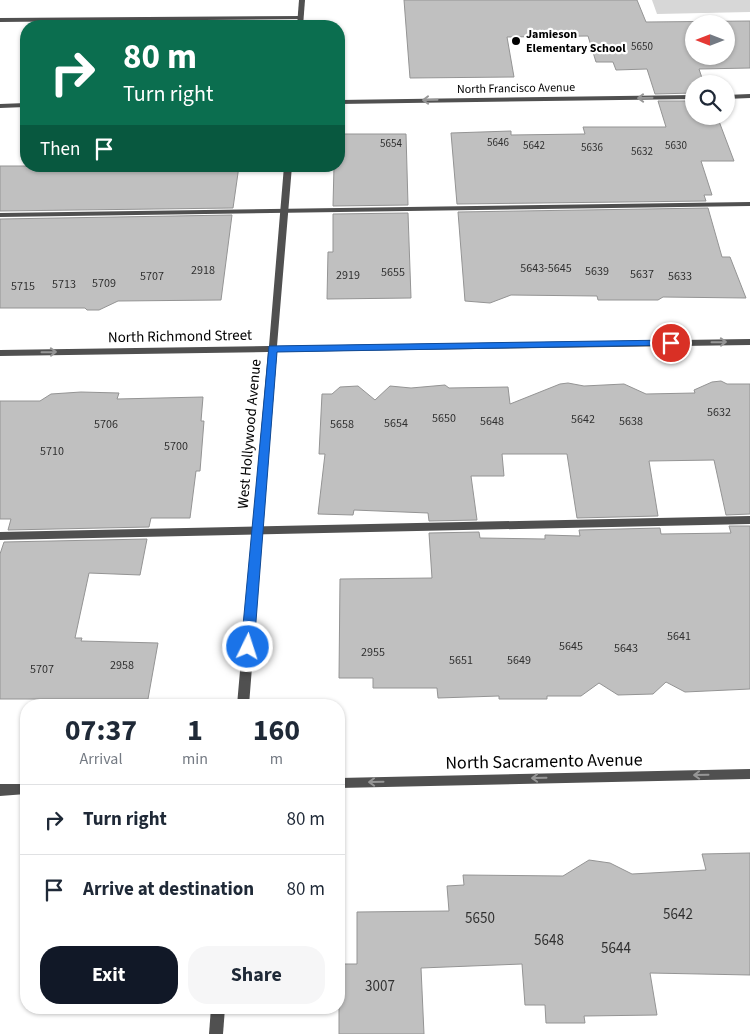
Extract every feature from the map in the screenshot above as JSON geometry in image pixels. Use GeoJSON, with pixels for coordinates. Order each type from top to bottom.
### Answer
{"type":"FeatureCollection","features":[{"type":"Feature","properties":{"kind":"street"},"geometry":{"type":"LineString","coordinates":[[0,20],[300,17],[302,0]]}},
{"type":"Feature","properties":{"kind":"street"},"geometry":{"type":"LineString","coordinates":[[735,97],[750,96]]}},
{"type":"Feature","properties":{"kind":"street","name":"North Francisco Avenue"},"geometry":{"type":"LineString","coordinates":[[345,102],[685,97]]}},
{"type":"Feature","properties":{"kind":"street"},"geometry":{"type":"LineString","coordinates":[[0,106],[20,105]]}},
{"type":"Feature","properties":{"kind":"street","name":"West Hollywood Avenue"},"geometry":{"type":"LineString","coordinates":[[243,699],[287,172]]}},
{"type":"Feature","properties":{"kind":"street"},"geometry":{"type":"LineString","coordinates":[[0,215],[750,204]]}},
{"type":"Feature","properties":{"kind":"street","name":"North Richmond Street"},"geometry":{"type":"LineString","coordinates":[[0,353],[750,342]]}},
{"type":"Feature","properties":{"kind":"street"},"geometry":{"type":"LineString","coordinates":[[0,536],[750,520]]}},
{"type":"Feature","properties":{"kind":"street","name":"North Sacramento Avenue"},"geometry":{"type":"LineString","coordinates":[[345,783],[750,774]]}},
{"type":"Feature","properties":{"kind":"street"},"geometry":{"type":"LineString","coordinates":[[0,790],[20,790]]}},
{"type":"Feature","properties":{"kind":"street"},"geometry":{"type":"LineString","coordinates":[[216,1034],[218,1014]]}},
{"type":"Feature","properties":{"kind":"shaded area"},"geometry":{"type":"Polygon","coordinates":[[[652,0],[750,0],[750,12],[657,14],[652,0]]]}},
{"type":"Feature","properties":{"kind":"building"},"geometry":{"type":"Polygon","coordinates":[[[404,0],[637,0],[646,22],[685,22],[685,65],[735,65],[735,21],[750,21],[750,68],[699,69],[701,75],[685,75],[685,93],[655,94],[647,69],[616,70],[613,62],[596,62],[588,36],[507,37],[514,77],[410,78],[404,0]]]}},
{"type":"Feature","properties":{"kind":"building"},"geometry":{"type":"Polygon","coordinates":[[[658,101],[685,101],[685,125],[720,125],[734,161],[701,161],[712,195],[704,195],[706,201],[457,204],[451,133],[511,131],[511,135],[585,134],[583,127],[666,127],[658,101]]]}},
{"type":"Feature","properties":{"kind":"building"},"geometry":{"type":"Polygon","coordinates":[[[345,134],[406,134],[408,205],[333,206],[334,172],[345,172],[345,134]]]}},
{"type":"Feature","properties":{"kind":"building"},"geometry":{"type":"Polygon","coordinates":[[[0,166],[20,166],[20,172],[238,172],[233,208],[0,211],[0,166]]]}},
{"type":"Feature","properties":{"kind":"building"},"geometry":{"type":"Polygon","coordinates":[[[708,208],[722,257],[730,257],[746,298],[663,297],[658,300],[598,300],[597,296],[511,295],[490,303],[465,301],[458,212],[708,208]]]}},
{"type":"Feature","properties":{"kind":"building"},"geometry":{"type":"Polygon","coordinates":[[[408,213],[411,298],[327,299],[328,252],[333,252],[333,214],[408,213]]]}},
{"type":"Feature","properties":{"kind":"building"},"geometry":{"type":"Polygon","coordinates":[[[232,215],[221,300],[118,301],[99,310],[87,310],[85,308],[0,308],[0,219],[232,215]]]}},
{"type":"Feature","properties":{"kind":"building"},"geometry":{"type":"Polygon","coordinates":[[[721,381],[727,384],[750,384],[750,514],[726,515],[714,460],[649,461],[658,516],[577,518],[567,454],[502,454],[504,476],[471,476],[477,520],[429,521],[428,513],[354,510],[353,515],[318,514],[325,454],[319,454],[322,394],[332,394],[340,387],[358,386],[375,400],[390,386],[411,388],[445,385],[449,388],[508,387],[510,404],[560,384],[568,383],[584,386],[624,384],[646,394],[695,393],[694,390],[712,382],[721,381]]]}},
{"type":"Feature","properties":{"kind":"building"},"geometry":{"type":"Polygon","coordinates":[[[81,392],[119,393],[117,399],[203,397],[201,421],[204,421],[200,471],[196,471],[190,518],[151,518],[149,527],[8,530],[11,519],[0,519],[0,401],[40,401],[51,394],[81,392]]]}},
{"type":"Feature","properties":{"kind":"building"},"geometry":{"type":"Polygon","coordinates":[[[729,526],[750,526],[750,689],[685,692],[666,682],[653,694],[618,695],[599,683],[581,696],[547,696],[547,699],[499,699],[499,696],[438,698],[437,688],[373,688],[373,678],[339,678],[340,579],[432,578],[429,533],[479,532],[480,538],[545,539],[545,535],[580,536],[579,530],[660,528],[661,534],[731,533],[729,526]]]}},
{"type":"Feature","properties":{"kind":"building"},"geometry":{"type":"Polygon","coordinates":[[[147,539],[140,575],[89,573],[75,638],[82,638],[81,641],[158,643],[148,699],[0,699],[0,554],[4,542],[147,539]]]}},
{"type":"Feature","properties":{"kind":"building"},"geometry":{"type":"Polygon","coordinates":[[[750,853],[750,975],[650,973],[657,1015],[584,1016],[585,1023],[546,1023],[545,1005],[525,1005],[522,964],[421,968],[424,1034],[339,1034],[339,1014],[345,1014],[345,964],[357,964],[357,912],[449,911],[447,886],[464,885],[463,875],[563,876],[589,860],[610,863],[632,874],[706,870],[702,854],[750,853]]]}},
{"type":"Feature","properties":{"kind":"place","name":"Jamieson Elementary School"},"geometry":{"type":"Point","coordinates":[516,41]}},
{"type":"Feature","properties":{"kind":"route"},"geometry":{"type":"LineString","coordinates":[[248,647],[272,349],[671,343]]}}]}
